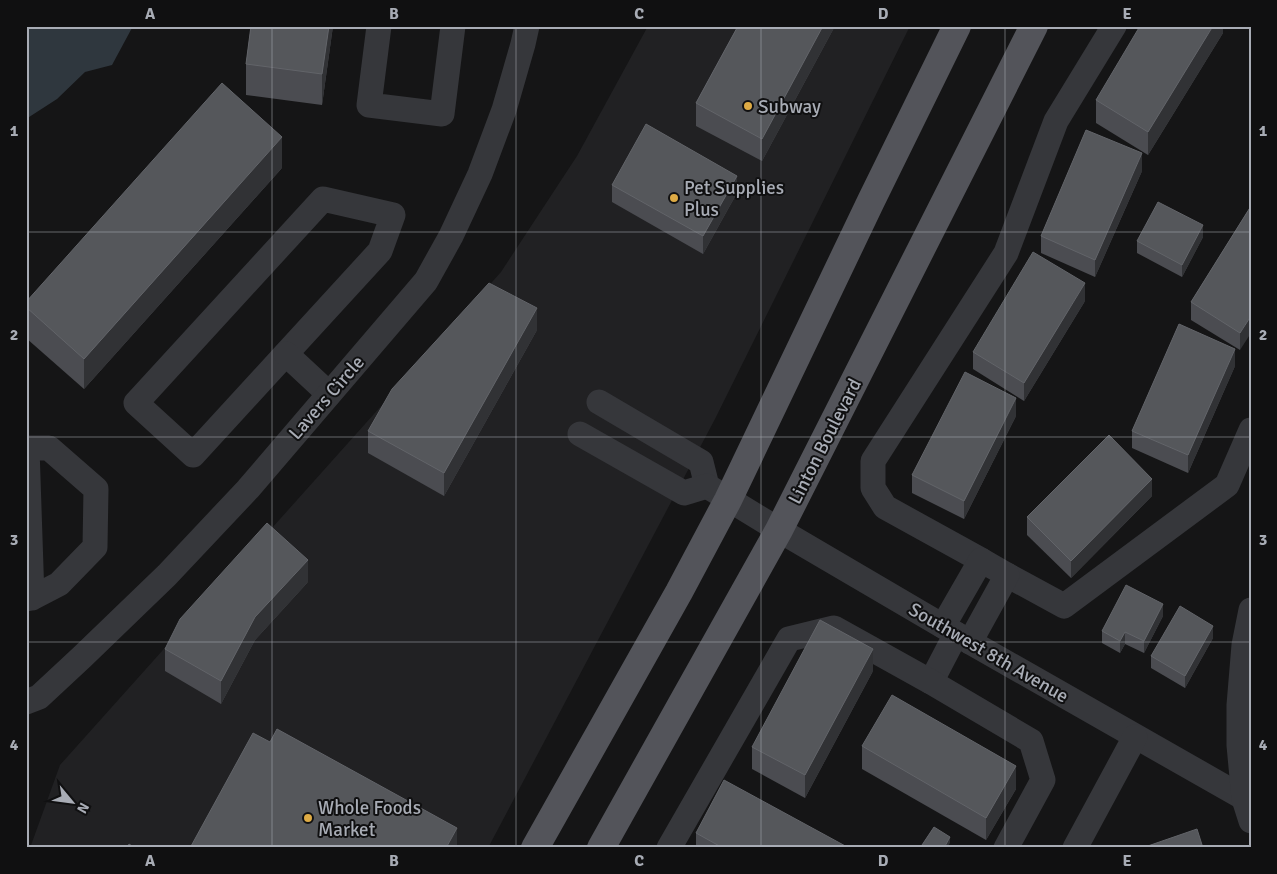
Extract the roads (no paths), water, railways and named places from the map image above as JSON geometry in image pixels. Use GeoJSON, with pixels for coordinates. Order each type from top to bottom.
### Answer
{"type":"FeatureCollection","features":[{"type":"Feature","properties":{"kind":"main road"},"geometry":{"type":"LineString","coordinates":[[535,848],[679,592],[718,493],[870,201],[958,26]]}},
{"type":"Feature","properties":{"kind":"main road","name":"Linton Boulevard"},"geometry":{"type":"LineString","coordinates":[[601,848],[778,530],[1034,26]]}},
{"type":"Feature","properties":{"kind":"street"},"geometry":{"type":"LineString","coordinates":[[379,26],[369,105],[442,114],[453,26]]}},
{"type":"Feature","properties":{"kind":"street","name":"Lavers Circle"},"geometry":{"type":"LineString","coordinates":[[26,702],[39,697],[167,574],[248,489],[426,281],[451,236],[480,174],[504,110],[527,26]]}},
{"type":"Feature","properties":{"kind":"street"},"geometry":{"type":"LineString","coordinates":[[1114,26],[1056,121],[1006,253],[873,461],[873,488],[885,507],[1064,606],[1227,485],[1251,430]]}},
{"type":"Feature","properties":{"kind":"street"},"geometry":{"type":"LineString","coordinates":[[323,199],[393,215],[380,252],[286,354],[193,455],[136,402],[323,199]]}},
{"type":"Feature","properties":{"kind":"street"},"geometry":{"type":"LineString","coordinates":[[286,354],[329,394]]}},
{"type":"Feature","properties":{"kind":"street"},"geometry":{"type":"LineString","coordinates":[[580,434],[684,493],[718,493],[701,462],[599,402]]}},
{"type":"Feature","properties":{"kind":"street"},"geometry":{"type":"LineString","coordinates":[[27,448],[49,448],[96,489],[95,548],[59,584],[29,598],[27,448]]}},
{"type":"Feature","properties":{"kind":"street","name":"Southwest 8th Avenue"},"geometry":{"type":"LineString","coordinates":[[718,493],[778,530],[1135,737],[1249,807]]}},
{"type":"Feature","properties":{"kind":"street"},"geometry":{"type":"LineString","coordinates":[[931,682],[956,634],[981,560]]}},
{"type":"Feature","properties":{"kind":"street"},"geometry":{"type":"LineString","coordinates":[[956,634],[1007,575]]}},
{"type":"Feature","properties":{"kind":"street"},"geometry":{"type":"LineString","coordinates":[[1249,807],[1239,745],[1239,705],[1244,645],[1251,610]]}},
{"type":"Feature","properties":{"kind":"street"},"geometry":{"type":"LineString","coordinates":[[669,848],[789,639],[834,628],[1031,741],[1043,780],[1006,848]]}},
{"type":"Feature","properties":{"kind":"street"},"geometry":{"type":"LineString","coordinates":[[1075,848],[1135,737]]}},
{"type":"Feature","properties":{"kind":"place","name":"Subway"},"geometry":{"type":"Point","coordinates":[748,106]}},
{"type":"Feature","properties":{"kind":"place","name":"Pet Supplies Plus"},"geometry":{"type":"Point","coordinates":[674,198]}},
{"type":"Feature","properties":{"kind":"place","name":"Whole Foods Market"},"geometry":{"type":"Point","coordinates":[308,818]}}]}
